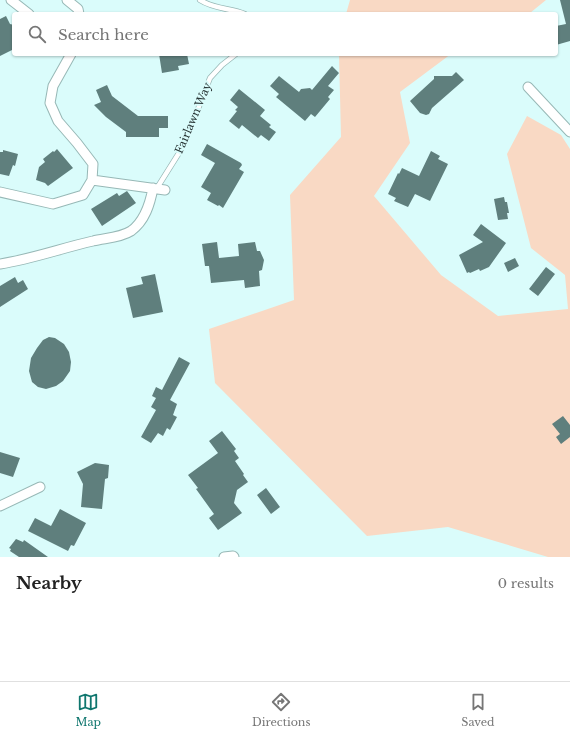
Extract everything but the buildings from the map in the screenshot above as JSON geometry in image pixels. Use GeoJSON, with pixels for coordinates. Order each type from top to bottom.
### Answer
{"type":"FeatureCollection","features":[{"type":"Feature","properties":{"kind":"street"},"geometry":{"type":"LineString","coordinates":[[11,0],[26,12]]}},
{"type":"Feature","properties":{"kind":"street"},"geometry":{"type":"LineString","coordinates":[[67,0],[78,9],[79,12]]}},
{"type":"Feature","properties":{"kind":"street"},"geometry":{"type":"LineString","coordinates":[[0,192],[53,204],[83,195],[92,180],[93,164],[58,121],[50,103],[53,86],[70,56]]}},
{"type":"Feature","properties":{"kind":"street"},"geometry":{"type":"LineString","coordinates":[[528,87],[570,132]]}},
{"type":"Feature","properties":{"kind":"street"},"geometry":{"type":"LineString","coordinates":[[0,264],[18,261],[93,241],[120,236],[131,231],[139,224],[158,189],[92,180]]}},
{"type":"Feature","properties":{"kind":"street"},"geometry":{"type":"LineString","coordinates":[[0,506],[40,487]]}},
{"type":"Feature","properties":{"kind":"street"},"geometry":{"type":"LineString","coordinates":[[224,557],[234,557]]}},
{"type":"Feature","properties":{"kind":"lane"},"geometry":{"type":"LineString","coordinates":[[200,0],[208,5],[240,12]]}},
{"type":"Feature","properties":{"kind":"lane","name":"Fairlawn Way"},"geometry":{"type":"LineString","coordinates":[[158,189],[184,145],[210,78],[222,65],[233,56]]}},
{"type":"Feature","properties":{"kind":"shaded area"},"geometry":{"type":"Polygon","coordinates":[[[350,0],[546,0],[531,12],[347,12],[350,0]]]}},
{"type":"Feature","properties":{"kind":"shaded area"},"geometry":{"type":"Polygon","coordinates":[[[339,56],[448,56],[400,92],[410,143],[374,196],[441,275],[498,316],[568,309],[565,275],[531,248],[507,154],[527,116],[561,135],[570,149],[570,557],[548,557],[448,527],[367,536],[215,383],[209,329],[294,300],[290,195],[341,137],[339,56]]]}}]}
